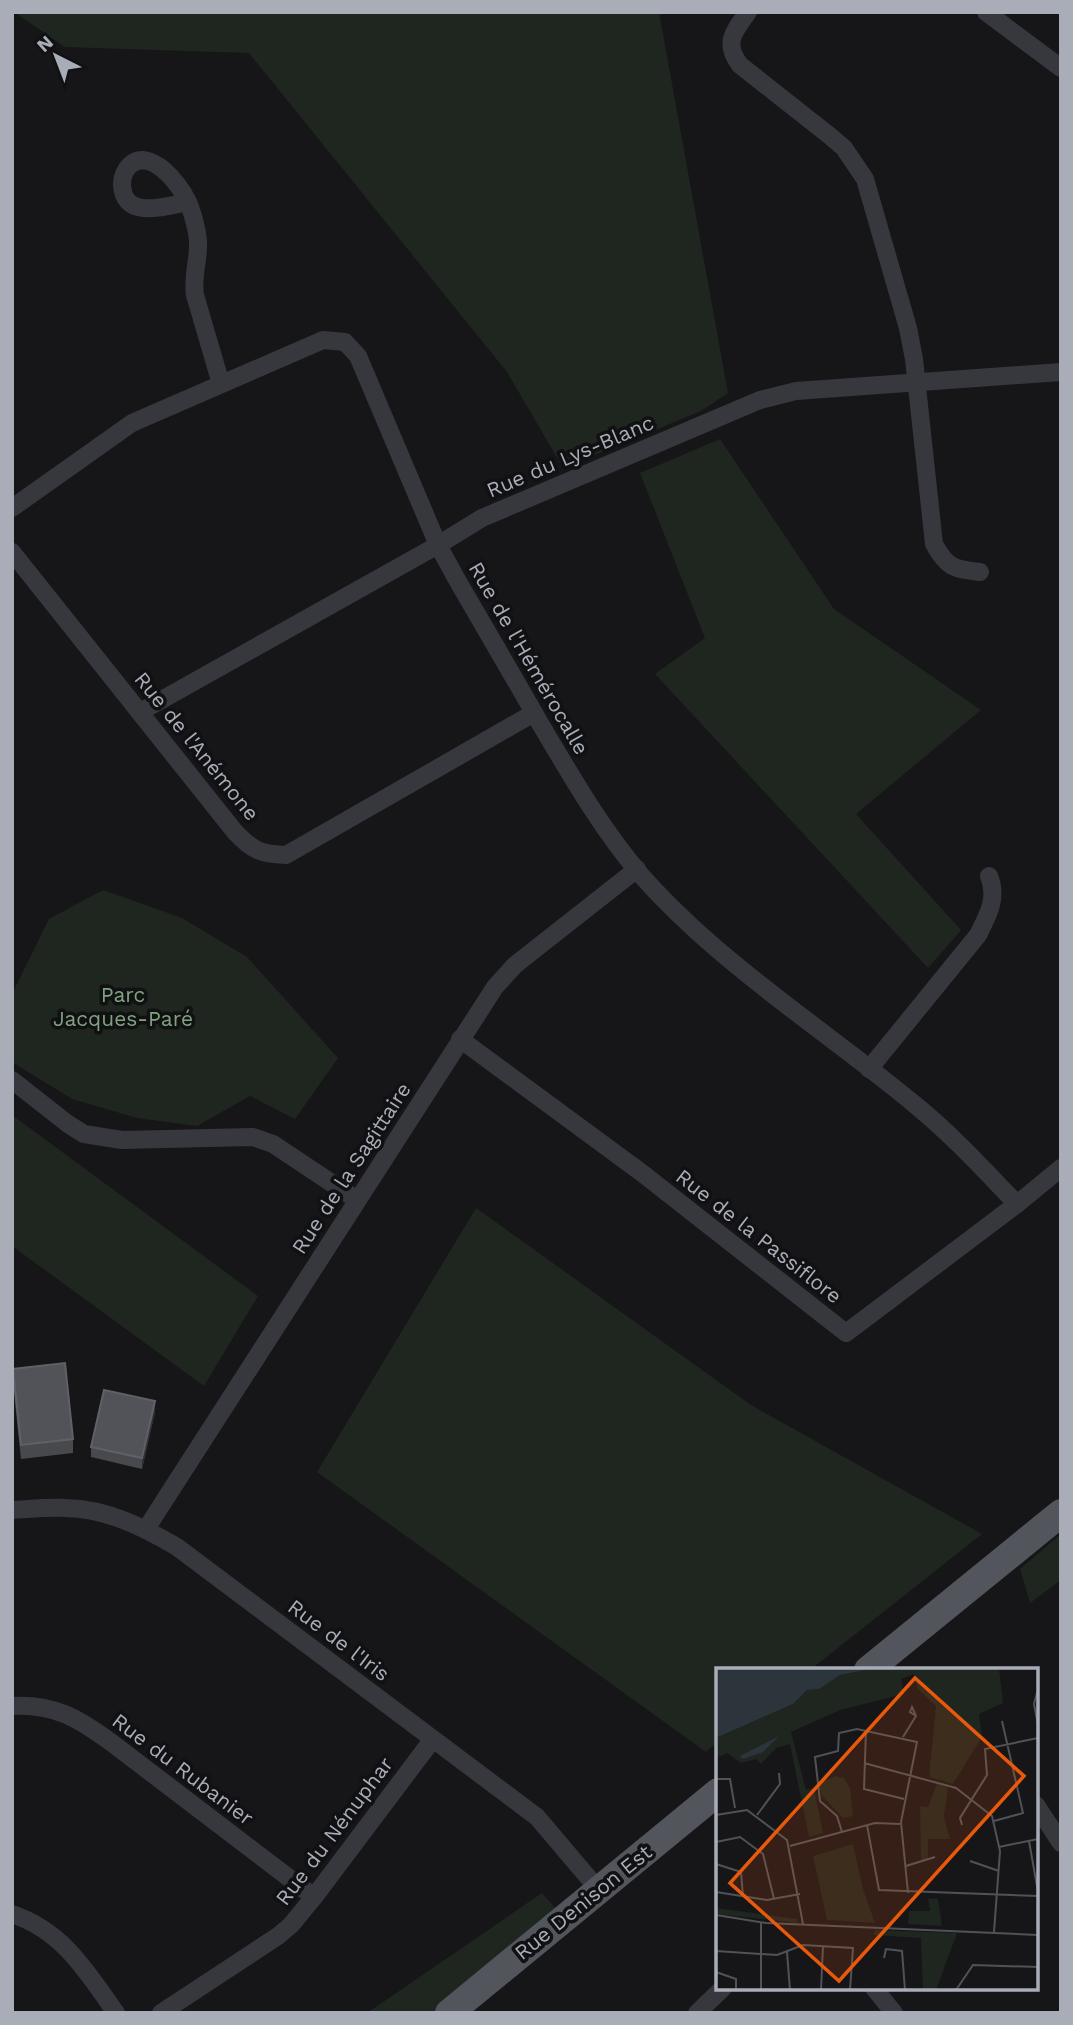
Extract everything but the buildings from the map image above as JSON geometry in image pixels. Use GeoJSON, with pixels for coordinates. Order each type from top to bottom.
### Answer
{"type":"FeatureCollection","features":[{"type":"Feature","properties":{"kind":"main road"},"geometry":{"type":"LineString","coordinates":[[870,1668],[1061,1513]]}},
{"type":"Feature","properties":{"kind":"main road","name":"Rue Denison Est"},"geometry":{"type":"LineString","coordinates":[[449,2013],[716,1794]]}},
{"type":"Feature","properties":{"kind":"street"},"geometry":{"type":"LineString","coordinates":[[748,12],[734,32],[730,46],[740,65],[844,148],[865,179],[908,328],[914,359],[934,544],[941,558],[950,566],[959,570],[980,572]]}},
{"type":"Feature","properties":{"kind":"street"},"geometry":{"type":"LineString","coordinates":[[986,12],[1061,68]]}},
{"type":"Feature","properties":{"kind":"street"},"geometry":{"type":"LineString","coordinates":[[188,202],[198,239],[193,281],[195,295],[221,384]]}},
{"type":"Feature","properties":{"kind":"street","name":"Rue de l'Hémérocalle"},"geometry":{"type":"LineString","coordinates":[[12,508],[132,424],[323,340],[345,342],[358,356],[439,545],[569,772],[637,869],[715,948],[919,1108],[958,1142],[1017,1204]]}},
{"type":"Feature","properties":{"kind":"street","name":"Rue du Lys-Blanc"},"geometry":{"type":"LineString","coordinates":[[140,712],[439,545],[482,517],[760,400],[796,391],[1061,372]]}},
{"type":"Feature","properties":{"kind":"street","name":"Rue de l'Anémone"},"geometry":{"type":"LineString","coordinates":[[12,552],[235,832],[250,848],[267,854],[286,855],[534,713]]}},
{"type":"Feature","properties":{"kind":"street","name":"Rue de la Sagittaire"},"geometry":{"type":"LineString","coordinates":[[146,1529],[460,1039],[504,975],[637,869]]}},
{"type":"Feature","properties":{"kind":"street"},"geometry":{"type":"LineString","coordinates":[[869,1069],[978,934],[989,914],[993,898],[993,886],[989,876]]}},
{"type":"Feature","properties":{"kind":"street","name":"Rue de la Passiflore"},"geometry":{"type":"LineString","coordinates":[[460,1039],[642,1173],[846,1333],[1061,1168]]}},
{"type":"Feature","properties":{"kind":"street"},"geometry":{"type":"LineString","coordinates":[[12,1080],[84,1134],[122,1140],[253,1138],[273,1144],[357,1200]]}},
{"type":"Feature","properties":{"kind":"street","name":"Rue de l'Iris"},"geometry":{"type":"LineString","coordinates":[[12,1510],[67,1508],[95,1511],[124,1519],[146,1529],[193,1559],[537,1817],[598,1889]]}},
{"type":"Feature","properties":{"kind":"street","name":"Rue du Rubanier"},"geometry":{"type":"LineString","coordinates":[[12,1706],[50,1708],[66,1713],[93,1729],[314,1897]]}},
{"type":"Feature","properties":{"kind":"street","name":"Rue du Nénuphar"},"geometry":{"type":"LineString","coordinates":[[161,2013],[291,1925],[433,1739]]}},
{"type":"Feature","properties":{"kind":"street"},"geometry":{"type":"LineString","coordinates":[[1038,1808],[1061,1843]]}},
{"type":"Feature","properties":{"kind":"street"},"geometry":{"type":"LineString","coordinates":[[12,1913],[34,1923],[69,1949],[116,2013]]}},
{"type":"Feature","properties":{"kind":"street"},"geometry":{"type":"LineString","coordinates":[[697,2013],[721,1990]]}},
{"type":"Feature","properties":{"kind":"street"},"geometry":{"type":"LineString","coordinates":[[876,1990],[894,2013]]}},
{"type":"Feature","properties":{"kind":"green space"},"geometry":{"type":"Polygon","coordinates":[[[14,12],[659,12],[728,393],[701,411],[563,468],[507,372],[249,53],[65,47],[14,12]]]}},
{"type":"Feature","properties":{"kind":"green space"},"geometry":{"type":"Polygon","coordinates":[[[720,439],[834,609],[981,710],[856,814],[961,930],[928,968],[655,674],[705,638],[640,473],[720,439]]]}},
{"type":"Feature","properties":{"kind":"green space","name":"Parc Jacques-Paré"},"geometry":{"type":"Polygon","coordinates":[[[103,890],[182,918],[247,957],[338,1058],[295,1119],[250,1096],[197,1126],[137,1118],[72,1099],[12,1062],[12,994],[49,919],[103,890]]]}},
{"type":"Feature","properties":{"kind":"green space"},"geometry":{"type":"Polygon","coordinates":[[[12,1115],[258,1296],[204,1386],[12,1246],[12,1115]]]}},
{"type":"Feature","properties":{"kind":"green space"},"geometry":{"type":"Polygon","coordinates":[[[476,1208],[751,1405],[982,1534],[813,1668],[716,1668],[716,1744],[706,1752],[317,1472],[476,1208]]]}},
{"type":"Feature","properties":{"kind":"green space"},"geometry":{"type":"Polygon","coordinates":[[[1061,1534],[1061,1580],[1030,1603],[1020,1569],[1061,1534]]]}},
{"type":"Feature","properties":{"kind":"green space"},"geometry":{"type":"Polygon","coordinates":[[[542,1893],[557,1910],[434,2013],[367,2013],[542,1893]]]}}]}
